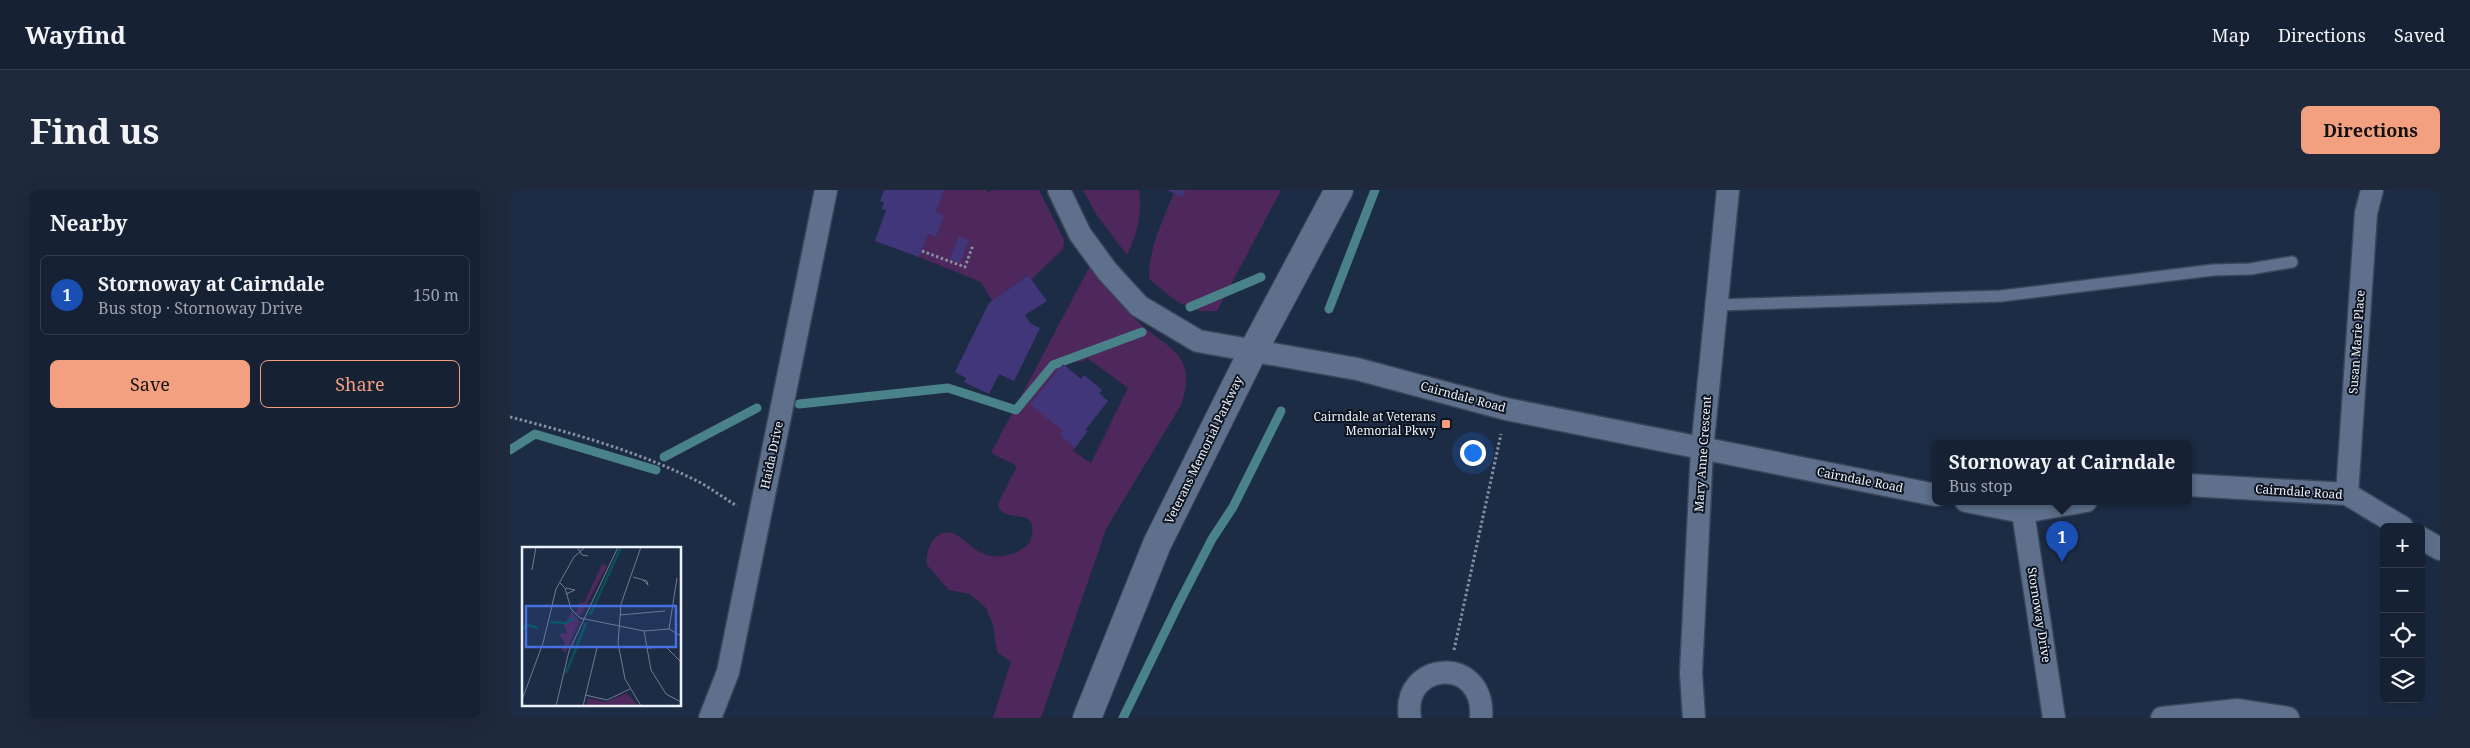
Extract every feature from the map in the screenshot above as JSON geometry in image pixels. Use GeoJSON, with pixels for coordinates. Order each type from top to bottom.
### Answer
{"type":"FeatureCollection","features":[{"type":"Feature","properties":{"kind":"main road","name":"Veterans Memorial Parkway"},"geometry":{"type":"LineString","coordinates":[[1087,718],[1157,544],[1253,350],[1339,190]]}},
{"type":"Feature","properties":{"kind":"street","name":"Haida Drive"},"geometry":{"type":"LineString","coordinates":[[710,718],[728,672],[826,190]]}},
{"type":"Feature","properties":{"kind":"street","name":"Cairndale Road"},"geometry":{"type":"LineString","coordinates":[[1058,190],[1080,234],[1107,271],[1139,306],[1198,342],[1357,369],[1506,409],[1702,450],[1932,494]]}},
{"type":"Feature","properties":{"kind":"street","name":"Mary Anne Crescent"},"geometry":{"type":"LineString","coordinates":[[1694,718],[1691,673],[1702,450],[1728,190]]}},
{"type":"Feature","properties":{"kind":"street","name":"Susan Marie Place"},"geometry":{"type":"LineString","coordinates":[[2346,494],[2366,213],[2372,190]]}},
{"type":"Feature","properties":{"kind":"street","name":"Cairndale Road"},"geometry":{"type":"LineString","coordinates":[[2192,485],[2346,494],[2395,523]]}},
{"type":"Feature","properties":{"kind":"street"},"geometry":{"type":"LineString","coordinates":[[1987,505],[2023,512],[2063,505]]}},
{"type":"Feature","properties":{"kind":"street","name":"Stornoway Drive"},"geometry":{"type":"LineString","coordinates":[[2023,512],[2054,718]]}},
{"type":"Feature","properties":{"kind":"street"},"geometry":{"type":"LineString","coordinates":[[2425,540],[2440,549]]}},
{"type":"Feature","properties":{"kind":"street"},"geometry":{"type":"LineString","coordinates":[[1410,718],[1408,708],[1411,693],[1421,681],[1434,673],[1450,672],[1464,677],[1476,688],[1482,702],[1481,718]]}},
{"type":"Feature","properties":{"kind":"street"},"geometry":{"type":"LineString","coordinates":[[2162,718],[2238,710],[2288,718]]}},
{"type":"Feature","properties":{"kind":"lane"},"geometry":{"type":"LineString","coordinates":[[1717,305],[2001,296],[2213,270],[2250,269],[2292,262]]}},
{"type":"Feature","properties":{"kind":"path"},"geometry":{"type":"LineString","coordinates":[[922,251],[965,267],[974,245]]}},
{"type":"Feature","properties":{"kind":"path"},"geometry":{"type":"LineString","coordinates":[[1450,672],[1506,409]]}},
{"type":"Feature","properties":{"kind":"path"},"geometry":{"type":"LineString","coordinates":[[510,417],[577,434],[633,453],[693,479],[759,520]]}},
{"type":"Feature","properties":{"kind":"shaded area"},"geometry":{"type":"Polygon","coordinates":[[[944,190],[986,190],[987,192],[994,190],[1039,190],[1064,240],[1063,249],[1031,280],[1027,275],[992,301],[981,282],[919,257],[928,234],[936,237],[943,216],[936,212],[944,190]]]}},
{"type":"Feature","properties":{"kind":"shaded area"},"geometry":{"type":"Polygon","coordinates":[[[1083,190],[1139,190],[1140,207],[1138,223],[1127,255],[1096,214],[1083,190]]]}},
{"type":"Feature","properties":{"kind":"shaded area"},"geometry":{"type":"Polygon","coordinates":[[[1185,190],[1281,190],[1217,311],[1197,310],[1188,307],[1172,298],[1149,279],[1151,256],[1161,225],[1174,193],[1182,196],[1185,190]]]}},
{"type":"Feature","properties":{"kind":"shaded area"},"geometry":{"type":"Polygon","coordinates":[[[1092,262],[1106,286],[1123,307],[1147,330],[1168,346],[1183,362],[1186,373],[1185,387],[1181,405],[1106,529],[1041,718],[993,718],[1011,662],[997,652],[993,625],[986,608],[970,594],[949,590],[927,565],[930,546],[937,536],[942,533],[955,534],[980,552],[990,556],[1003,556],[1015,553],[1030,542],[1033,530],[1031,522],[1027,518],[1001,511],[998,504],[1017,466],[991,453],[1092,262]],[[1087,358],[1084,361],[1063,364],[1063,431],[1060,435],[1075,448],[1073,451],[1091,463],[1128,388],[1087,358]]]}},
{"type":"Feature","properties":{"kind":"building"},"geometry":{"type":"Polygon","coordinates":[[[884,190],[944,190],[936,212],[944,216],[936,237],[928,234],[919,257],[875,241],[886,210],[882,209],[884,202],[880,201],[884,190]]]}},
{"type":"Feature","properties":{"kind":"building"},"geometry":{"type":"Polygon","coordinates":[[[1166,190],[1185,190],[1183,197],[1166,190]]]}},
{"type":"Feature","properties":{"kind":"building"},"geometry":{"type":"Polygon","coordinates":[[[959,236],[969,240],[960,263],[950,259],[959,236]]]}},
{"type":"Feature","properties":{"kind":"building"},"geometry":{"type":"Polygon","coordinates":[[[1028,275],[1047,301],[1025,315],[1031,324],[1040,328],[1014,381],[999,374],[989,394],[964,382],[966,378],[955,372],[989,303],[1028,275]]]}},
{"type":"Feature","properties":{"kind":"building"},"geometry":{"type":"Polygon","coordinates":[[[1063,364],[1081,379],[1084,375],[1102,390],[1099,393],[1108,401],[1085,430],[1088,431],[1075,448],[1060,435],[1063,431],[1030,404],[1063,364]]]}},
{"type":"Feature","properties":{"kind":"waterway"},"geometry":{"type":"LineString","coordinates":[[1329,309],[1375,190]]}},
{"type":"Feature","properties":{"kind":"waterway"},"geometry":{"type":"LineString","coordinates":[[1190,307],[1261,277]]}},
{"type":"Feature","properties":{"kind":"waterway"},"geometry":{"type":"LineString","coordinates":[[799,404],[948,388],[1016,410],[1053,365],[1142,332]]}},
{"type":"Feature","properties":{"kind":"waterway"},"geometry":{"type":"LineString","coordinates":[[664,457],[757,408]]}},
{"type":"Feature","properties":{"kind":"waterway"},"geometry":{"type":"LineString","coordinates":[[1123,718],[1179,603],[1212,539],[1233,507],[1281,411]]}},
{"type":"Feature","properties":{"kind":"waterway"},"geometry":{"type":"LineString","coordinates":[[510,450],[535,434],[656,470]]}},
{"type":"Feature","properties":{"kind":"place","name":"Cairndale at Veterans Memorial Pkwy"},"geometry":{"type":"Point","coordinates":[1446,424]}},
{"type":"Feature","properties":{"kind":"place","name":"Stornoway at Cairndale"},"geometry":{"type":"Point","coordinates":[2062,562]}}]}
